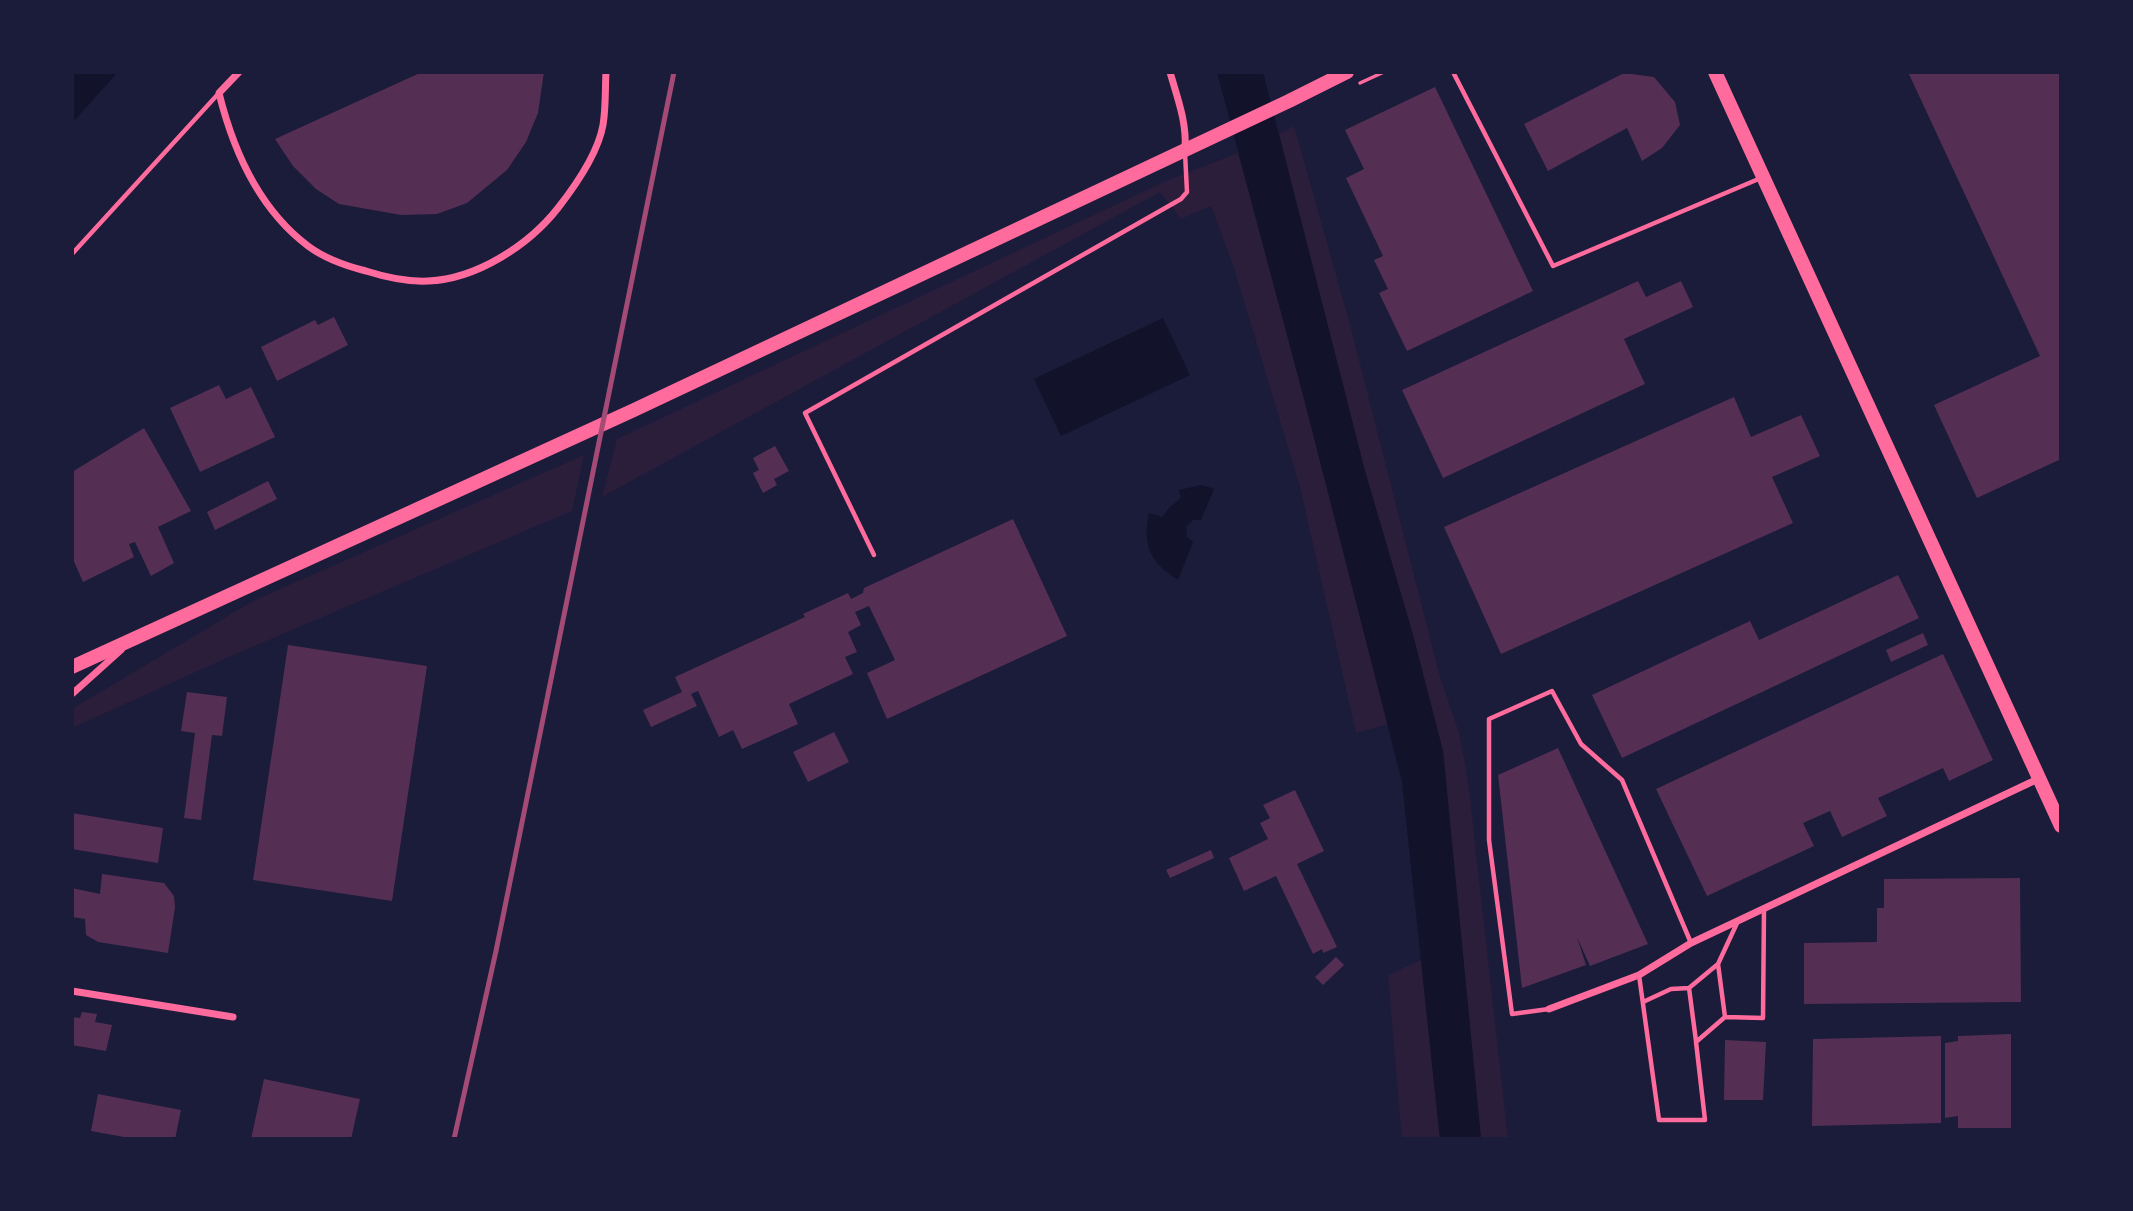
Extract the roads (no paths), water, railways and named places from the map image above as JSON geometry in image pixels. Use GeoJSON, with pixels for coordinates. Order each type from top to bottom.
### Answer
{"type":"FeatureCollection","features":[{"type":"Feature","properties":{"kind":"main road"},"geometry":{"type":"LineString","coordinates":[[72,667],[634,410],[1348,72]]}},
{"type":"Feature","properties":{"kind":"main road"},"geometry":{"type":"LineString","coordinates":[[1715,72],[2061,826]]}},
{"type":"Feature","properties":{"kind":"street"},"geometry":{"type":"LineString","coordinates":[[239,72],[219,93],[229,132],[250,179],[277,216],[308,246],[345,266],[386,277],[429,281],[466,272],[511,253],[548,221],[582,177],[603,127],[606,72]]}},
{"type":"Feature","properties":{"kind":"street"},"geometry":{"type":"LineString","coordinates":[[1170,72],[1182,112],[1186,134],[1185,149]]}},
{"type":"Feature","properties":{"kind":"street"},"geometry":{"type":"LineString","coordinates":[[72,694],[133,639]]}},
{"type":"Feature","properties":{"kind":"street"},"geometry":{"type":"LineString","coordinates":[[1549,1009],[1639,975],[1691,943],[2040,778]]}},
{"type":"Feature","properties":{"kind":"street"},"geometry":{"type":"LineString","coordinates":[[72,991],[233,1017]]}},
{"type":"Feature","properties":{"kind":"lane"},"geometry":{"type":"LineString","coordinates":[[1453,72],[1553,266],[1764,177]]}},
{"type":"Feature","properties":{"kind":"lane"},"geometry":{"type":"LineString","coordinates":[[72,254],[219,93]]}},
{"type":"Feature","properties":{"kind":"lane"},"geometry":{"type":"LineString","coordinates":[[874,555],[805,413],[1181,199],[1187,191],[1185,149]]}},
{"type":"Feature","properties":{"kind":"lane"},"geometry":{"type":"LineString","coordinates":[[1549,1009],[1512,1014],[1489,840],[1489,719],[1552,691],[1581,744],[1622,779],[1691,943]]}},
{"type":"Feature","properties":{"kind":"lane"},"geometry":{"type":"LineString","coordinates":[[1696,1042],[1725,1017],[1762,1018],[1764,908]]}},
{"type":"Feature","properties":{"kind":"lane"},"geometry":{"type":"LineString","coordinates":[[1643,1002],[1671,989],[1689,988],[1718,964],[1739,920]]}},
{"type":"Feature","properties":{"kind":"lane"},"geometry":{"type":"LineString","coordinates":[[1718,964],[1725,1017]]}},
{"type":"Feature","properties":{"kind":"lane"},"geometry":{"type":"LineString","coordinates":[[1639,975],[1659,1120],[1705,1120],[1689,988]]}},
{"type":"Feature","properties":{"kind":"railway"},"geometry":{"type":"LineString","coordinates":[[454,1139],[496,951],[674,72]]}}]}
